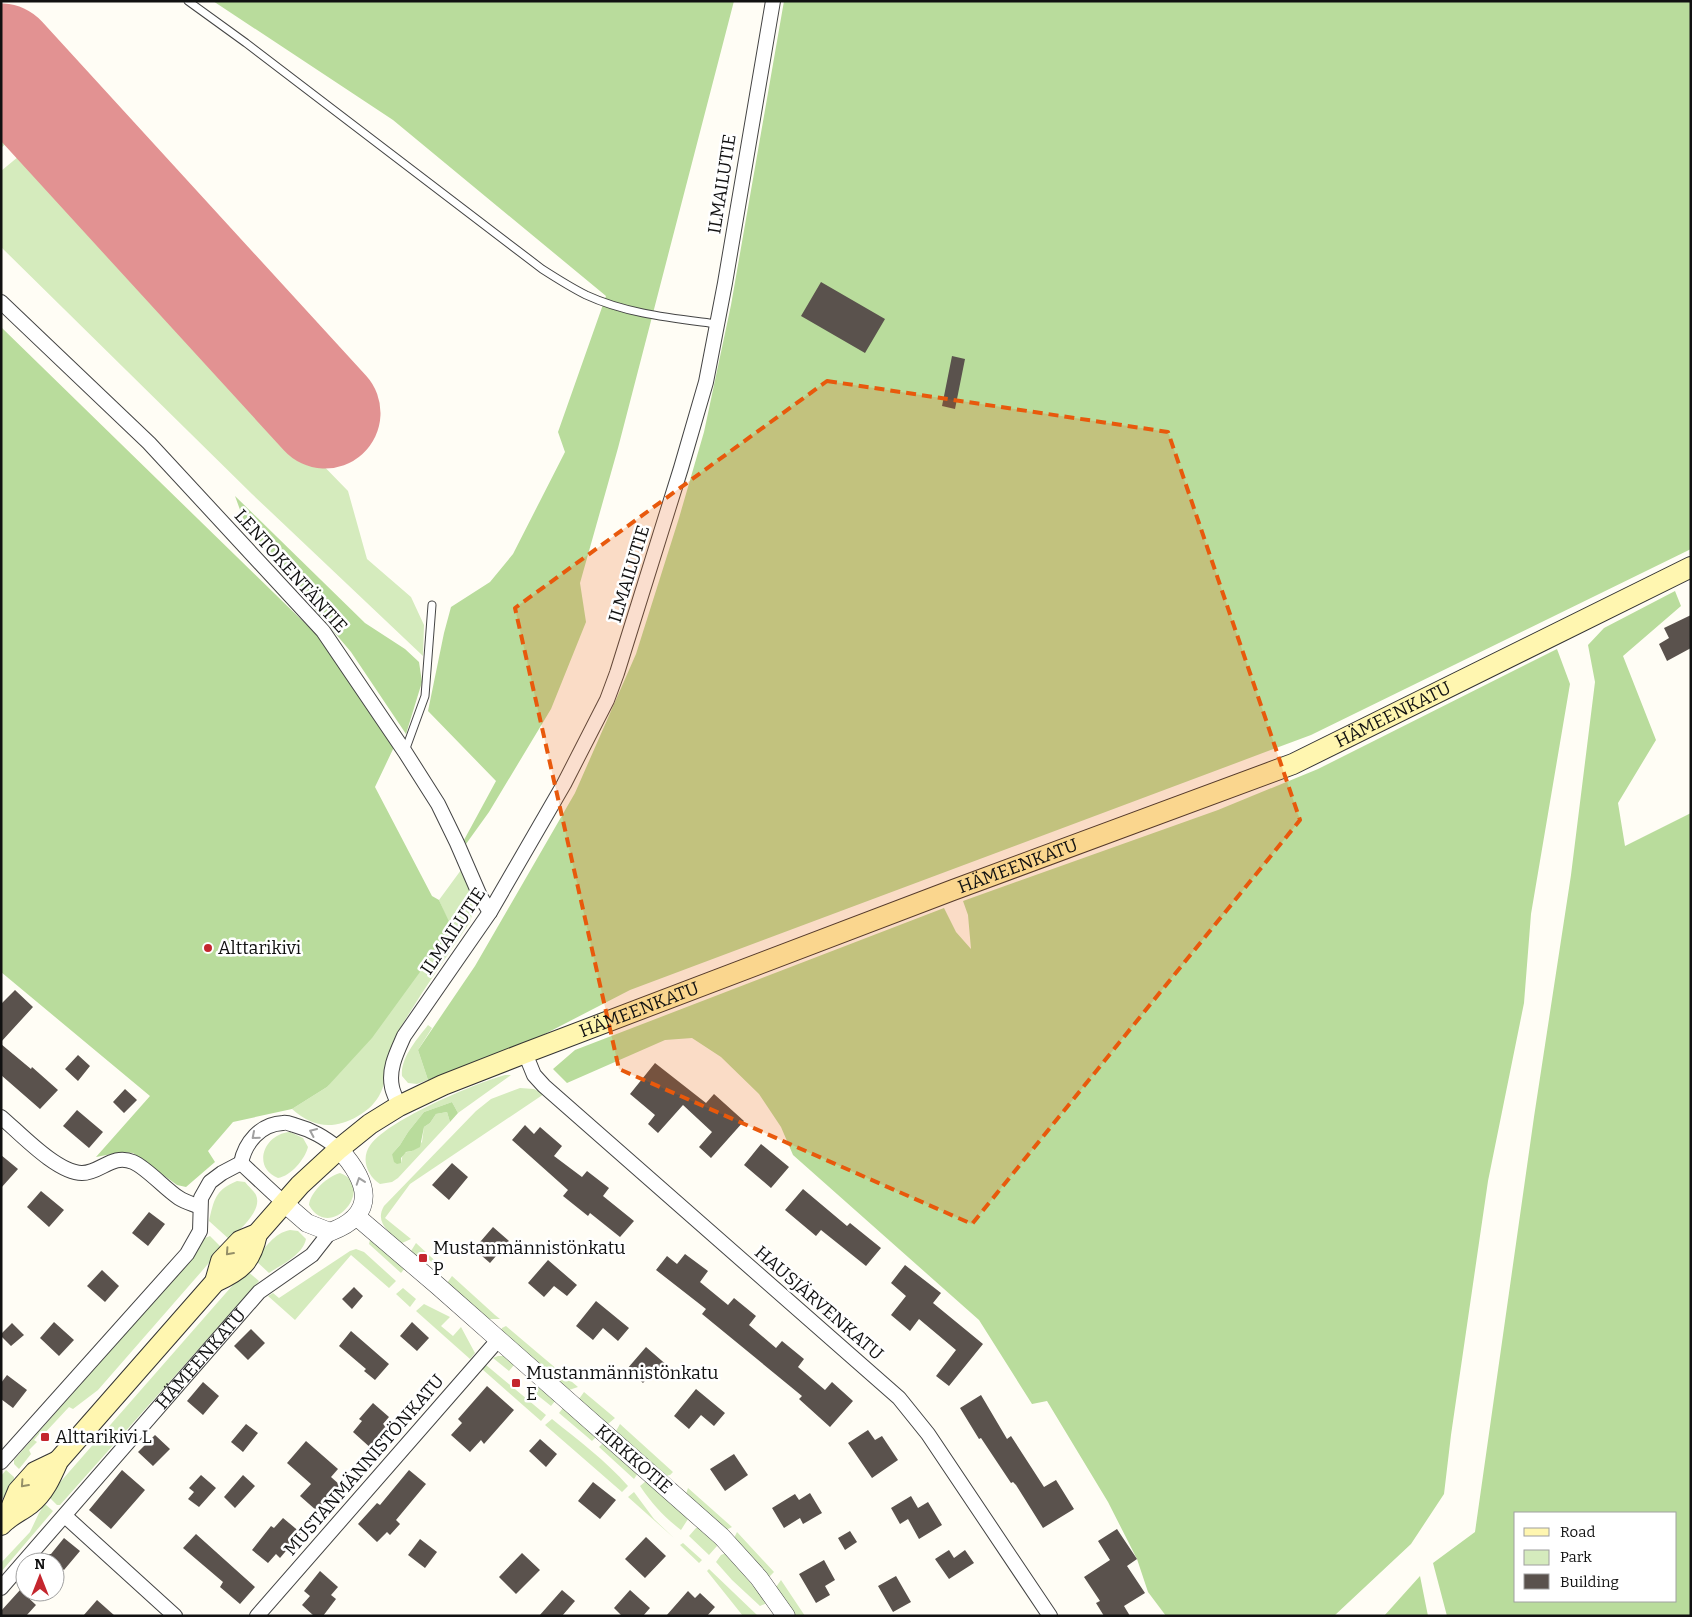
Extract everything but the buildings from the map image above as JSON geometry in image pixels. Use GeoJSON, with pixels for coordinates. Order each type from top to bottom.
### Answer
{"type":"FeatureCollection","features":[{"type":"Feature","properties":{"kind":"main road","name":"HÄMEENKATU"},"geometry":{"type":"LineString","coordinates":[[4,1522],[18,1491],[35,1472],[58,1461],[216,1282],[234,1273],[253,1251],[257,1234],[284,1203],[338,1149],[370,1124],[399,1106],[443,1084],[953,890],[1293,764],[1691,567]]}},
{"type":"Feature","properties":{"kind":"street","name":"ILMAILUTIE"},"geometry":{"type":"LineString","coordinates":[[399,1106],[392,1086],[392,1070],[395,1055],[404,1036],[490,912],[564,784],[607,700],[629,636],[706,382],[773,1]]}},
{"type":"Feature","properties":{"kind":"street","name":"LENTOKENTÄNTIE"},"geometry":{"type":"LineString","coordinates":[[1,302],[149,443],[323,631],[438,804],[480,896],[490,912]]}},
{"type":"Feature","properties":{"kind":"street","name":"HAUSJÄRVENKATU"},"geometry":{"type":"LineString","coordinates":[[525,1053],[534,1075],[544,1086],[899,1398],[928,1434],[1050,1616]]}},
{"type":"Feature","properties":{"kind":"street"},"geometry":{"type":"LineString","coordinates":[[1,1117],[52,1160],[67,1170],[83,1173],[112,1161],[126,1160],[135,1162],[180,1199],[200,1207]]}},
{"type":"Feature","properties":{"kind":"street"},"geometry":{"type":"LineString","coordinates":[[2,1460],[187,1254],[200,1231],[201,1198],[210,1182],[241,1163],[249,1141],[268,1127],[283,1122],[310,1130],[323,1137],[354,1165],[361,1181],[364,1201],[362,1209],[356,1216]]}},
{"type":"Feature","properties":{"kind":"street"},"geometry":{"type":"LineString","coordinates":[[241,1163],[307,1223],[330,1232]]}},
{"type":"Feature","properties":{"kind":"street","name":"HÄMEENKATU"},"geometry":{"type":"LineString","coordinates":[[1,1588],[259,1292],[312,1255],[330,1232],[345,1226],[356,1216]]}},
{"type":"Feature","properties":{"kind":"street","name":"KIRKKOTIE"},"geometry":{"type":"LineString","coordinates":[[356,1216],[722,1537],[759,1578],[786,1616]]}},
{"type":"Feature","properties":{"kind":"street","name":"MUSTANMÄNNISTÖNKATU"},"geometry":{"type":"LineString","coordinates":[[257,1616],[498,1340]]}},
{"type":"Feature","properties":{"kind":"street"},"geometry":{"type":"LineString","coordinates":[[65,1516],[175,1616]]}},
{"type":"Feature","properties":{"kind":"lane"},"geometry":{"type":"LineString","coordinates":[[188,1],[246,43],[542,269],[586,295],[626,310],[658,317],[717,324]]}},
{"type":"Feature","properties":{"kind":"lane"},"geometry":{"type":"LineString","coordinates":[[405,752],[425,696],[432,606]]}},
{"type":"Feature","properties":{"kind":"highlighted area"},"geometry":{"type":"Polygon","coordinates":[[[827,381],[1168,432],[1300,820],[972,1224],[619,1069],[515,608],[827,381]]]}},
{"type":"Feature","properties":{"kind":"green space"},"geometry":{"type":"Polygon","coordinates":[[[213,1],[734,1],[618,448],[580,583],[586,622],[551,709],[489,812],[466,844],[464,840],[496,781],[428,711],[444,633],[451,607],[490,582],[513,554],[565,452],[558,432],[606,296],[393,120],[213,1]]]}},
{"type":"Feature","properties":{"kind":"green space"},"geometry":{"type":"Polygon","coordinates":[[[784,1],[1691,1],[1691,549],[1311,735],[630,990],[537,1038],[428,1080],[418,1050],[475,966],[575,793],[636,654],[704,432],[731,305],[784,1]]]}},
{"type":"Feature","properties":{"kind":"green space"},"geometry":{"type":"Polygon","coordinates":[[[1,111],[21,131],[1,148],[1,111]]]}},
{"type":"Feature","properties":{"kind":"green space"},"geometry":{"type":"Polygon","coordinates":[[[30,147],[275,416],[348,491],[367,559],[411,597],[424,625],[423,656],[252,494],[1,247],[1,171],[30,147]]]}},
{"type":"Feature","properties":{"kind":"green space"},"geometry":{"type":"Polygon","coordinates":[[[1,327],[316,634],[395,745],[375,787],[432,896],[439,900],[452,928],[372,1038],[327,1087],[292,1109],[233,1122],[208,1151],[215,1162],[186,1187],[177,1185],[133,1153],[122,1152],[96,1157],[150,1096],[1,972],[1,327]]]}},
{"type":"Feature","properties":{"kind":"green space"},"geometry":{"type":"Polygon","coordinates":[[[235,496],[365,623],[405,649],[419,662],[422,682],[406,734],[351,652],[247,529],[235,496]]]}},
{"type":"Feature","properties":{"kind":"green space"},"geometry":{"type":"Polygon","coordinates":[[[1675,591],[1681,606],[1623,656],[1656,740],[1618,803],[1625,846],[1691,813],[1691,1616],[1447,1616],[1433,1563],[1475,1532],[1534,1117],[1571,875],[1595,682],[1588,645],[1604,628],[1675,591]]]}},
{"type":"Feature","properties":{"kind":"green space"},"geometry":{"type":"Polygon","coordinates":[[[1557,649],[1570,684],[1531,914],[1524,1003],[1488,1181],[1444,1494],[1411,1544],[1334,1616],[1166,1616],[1148,1592],[1137,1559],[1108,1502],[1047,1401],[1032,1404],[979,1320],[793,1155],[781,1127],[759,1094],[721,1057],[692,1038],[665,1040],[567,1083],[553,1069],[575,1050],[944,908],[956,932],[971,949],[968,915],[963,901],[1218,810],[1318,769],[1557,649]]]}},
{"type":"Feature","properties":{"kind":"green space"},"geometry":{"type":"Polygon","coordinates":[[[461,870],[467,882],[472,902],[473,908],[470,922],[399,1030],[392,1046],[384,1084],[377,1100],[362,1114],[332,1125],[316,1123],[300,1115],[292,1109],[327,1087],[451,928],[439,900],[461,870]]]}},
{"type":"Feature","properties":{"kind":"green space"},"geometry":{"type":"Polygon","coordinates":[[[428,1025],[432,1028],[418,1050],[428,1080],[417,1084],[408,1083],[402,1076],[404,1062],[410,1049],[428,1025]]]}},
{"type":"Feature","properties":{"kind":"green space"},"geometry":{"type":"Polygon","coordinates":[[[505,1075],[511,1075],[458,1113],[452,1102],[424,1112],[392,1154],[401,1163],[403,1153],[412,1151],[422,1142],[424,1127],[430,1123],[436,1114],[447,1112],[450,1122],[398,1178],[392,1182],[380,1184],[375,1181],[369,1172],[366,1155],[371,1144],[381,1134],[414,1114],[454,1094],[505,1075]]]}},
{"type":"Feature","properties":{"kind":"green space"},"geometry":{"type":"Polygon","coordinates":[[[520,1088],[534,1089],[544,1094],[410,1184],[385,1218],[411,1239],[402,1243],[382,1223],[381,1212],[384,1206],[476,1111],[491,1099],[520,1088]]]}},
{"type":"Feature","properties":{"kind":"green space"},"geometry":{"type":"Polygon","coordinates":[[[452,1102],[458,1113],[450,1122],[447,1112],[436,1114],[430,1123],[424,1127],[420,1147],[406,1152],[401,1158],[401,1163],[397,1164],[394,1162],[392,1154],[424,1112],[452,1102]]]}},
{"type":"Feature","properties":{"kind":"green space"},"geometry":{"type":"Polygon","coordinates":[[[290,1132],[303,1138],[308,1147],[304,1157],[297,1166],[288,1174],[278,1178],[265,1167],[263,1160],[264,1152],[267,1145],[273,1139],[281,1134],[290,1132]]]}},
{"type":"Feature","properties":{"kind":"green space"},"geometry":{"type":"Polygon","coordinates":[[[340,1173],[350,1180],[354,1189],[352,1199],[338,1215],[328,1218],[318,1215],[309,1205],[310,1200],[325,1181],[340,1173]]]}},
{"type":"Feature","properties":{"kind":"green space"},"geometry":{"type":"Polygon","coordinates":[[[237,1181],[245,1182],[255,1193],[257,1201],[253,1213],[230,1240],[209,1221],[217,1196],[224,1188],[237,1181]]]}},
{"type":"Feature","properties":{"kind":"green space"},"geometry":{"type":"Polygon","coordinates":[[[290,1230],[298,1231],[306,1239],[304,1245],[291,1259],[269,1273],[255,1260],[279,1234],[290,1230]]]}},
{"type":"Feature","properties":{"kind":"green space"},"geometry":{"type":"Polygon","coordinates":[[[210,1236],[222,1248],[98,1390],[73,1409],[69,1407],[42,1436],[39,1434],[34,1440],[37,1442],[29,1450],[31,1454],[19,1469],[14,1464],[14,1460],[193,1256],[205,1238],[210,1236]]]}},
{"type":"Feature","properties":{"kind":"green space"},"geometry":{"type":"Polygon","coordinates":[[[370,1240],[405,1268],[401,1273],[369,1244],[370,1240]]]}},
{"type":"Feature","properties":{"kind":"green space"},"geometry":{"type":"Polygon","coordinates":[[[416,1243],[444,1269],[442,1271],[420,1252],[417,1257],[411,1251],[416,1243]]]}},
{"type":"Feature","properties":{"kind":"green space"},"geometry":{"type":"Polygon","coordinates":[[[356,1249],[364,1252],[396,1281],[389,1288],[351,1255],[295,1320],[268,1296],[273,1293],[279,1298],[350,1251],[356,1249]]]}},
{"type":"Feature","properties":{"kind":"green space"},"geometry":{"type":"Polygon","coordinates":[[[246,1270],[259,1281],[60,1505],[57,1505],[48,1496],[246,1270]]]}},
{"type":"Feature","properties":{"kind":"green space"},"geometry":{"type":"Polygon","coordinates":[[[452,1276],[500,1319],[488,1319],[447,1283],[452,1276]]]}},
{"type":"Feature","properties":{"kind":"green space"},"geometry":{"type":"Polygon","coordinates":[[[403,1288],[416,1299],[410,1307],[396,1294],[403,1288]]]}},
{"type":"Feature","properties":{"kind":"green space"},"geometry":{"type":"Polygon","coordinates":[[[424,1304],[450,1317],[441,1326],[453,1336],[461,1327],[475,1353],[470,1359],[416,1311],[424,1304]]]}},
{"type":"Feature","properties":{"kind":"green space"},"geometry":{"type":"Polygon","coordinates":[[[506,1326],[578,1387],[569,1390],[501,1331],[506,1326]]]}},
{"type":"Feature","properties":{"kind":"green space"},"geometry":{"type":"Polygon","coordinates":[[[504,1356],[514,1365],[509,1371],[493,1358],[504,1356]]]}},
{"type":"Feature","properties":{"kind":"green space"},"geometry":{"type":"Polygon","coordinates":[[[486,1365],[546,1415],[541,1421],[482,1369],[486,1365]]]}},
{"type":"Feature","properties":{"kind":"green space"},"geometry":{"type":"Polygon","coordinates":[[[536,1384],[555,1401],[551,1406],[531,1390],[536,1384]]]}},
{"type":"Feature","properties":{"kind":"green space"},"geometry":{"type":"Polygon","coordinates":[[[584,1392],[615,1418],[608,1424],[579,1399],[584,1392]]]}},
{"type":"Feature","properties":{"kind":"green space"},"geometry":{"type":"Polygon","coordinates":[[[563,1408],[596,1437],[592,1441],[559,1413],[563,1408]]]}},
{"type":"Feature","properties":{"kind":"green space"},"geometry":{"type":"Polygon","coordinates":[[[552,1419],[601,1459],[628,1486],[622,1492],[545,1425],[552,1419]]]}},
{"type":"Feature","properties":{"kind":"green space"},"geometry":{"type":"Polygon","coordinates":[[[620,1424],[673,1472],[666,1476],[616,1431],[620,1424]]]}},
{"type":"Feature","properties":{"kind":"green space"},"geometry":{"type":"Polygon","coordinates":[[[603,1443],[638,1473],[634,1479],[599,1447],[603,1443]]]}},
{"type":"Feature","properties":{"kind":"green space"},"geometry":{"type":"Polygon","coordinates":[[[6,1470],[14,1477],[14,1485],[1,1500],[1,1476],[6,1470]]]}},
{"type":"Feature","properties":{"kind":"green space"},"geometry":{"type":"Polygon","coordinates":[[[646,1481],[688,1519],[681,1530],[654,1505],[640,1486],[646,1481]]]}},
{"type":"Feature","properties":{"kind":"green space"},"geometry":{"type":"Polygon","coordinates":[[[688,1488],[732,1527],[726,1530],[686,1494],[688,1488]]]}},
{"type":"Feature","properties":{"kind":"green space"},"geometry":{"type":"Polygon","coordinates":[[[634,1492],[654,1519],[674,1538],[628,1497],[634,1492]]]}},
{"type":"Feature","properties":{"kind":"green space"},"geometry":{"type":"Polygon","coordinates":[[[45,1504],[53,1511],[18,1552],[15,1552],[15,1556],[1,1572],[1,1563],[30,1532],[45,1504]]]}},
{"type":"Feature","properties":{"kind":"green space"},"geometry":{"type":"Polygon","coordinates":[[[696,1528],[699,1528],[717,1546],[709,1555],[689,1536],[696,1528]]]}},
{"type":"Feature","properties":{"kind":"green space"},"geometry":{"type":"Polygon","coordinates":[[[737,1532],[774,1572],[769,1577],[734,1538],[737,1532]]]}},
{"type":"Feature","properties":{"kind":"green space"},"geometry":{"type":"Polygon","coordinates":[[[683,1543],[702,1560],[699,1563],[680,1545],[683,1543]]]}},
{"type":"Feature","properties":{"kind":"green space"},"geometry":{"type":"Polygon","coordinates":[[[726,1553],[767,1603],[760,1606],[716,1562],[721,1555],[726,1553]]]}},
{"type":"Feature","properties":{"kind":"green space"},"geometry":{"type":"Polygon","coordinates":[[[709,1569],[757,1615],[743,1616],[707,1571],[709,1569]]]}},
{"type":"Feature","properties":{"kind":"green space"},"geometry":{"type":"Polygon","coordinates":[[[1420,1576],[1428,1616],[1384,1616],[1420,1576]]]}},
{"type":"Feature","properties":{"kind":"green space"},"geometry":{"type":"Polygon","coordinates":[[[781,1580],[805,1616],[796,1616],[776,1587],[781,1580]]]}},
{"type":"Feature","properties":{"kind":"runway"},"geometry":{"type":"LineString","coordinates":[[1,59],[325,413]]}},
{"type":"Feature","properties":{"kind":"place","name":"Alttarikivi"},"geometry":{"type":"Point","coordinates":[208,948]}},
{"type":"Feature","properties":{"kind":"place","name":"Mustanmännistönkatu P"},"geometry":{"type":"Point","coordinates":[423,1258]}},
{"type":"Feature","properties":{"kind":"place","name":"Mustanmännistönkatu E"},"geometry":{"type":"Point","coordinates":[516,1383]}},
{"type":"Feature","properties":{"kind":"place","name":"Alttarikivi L"},"geometry":{"type":"Point","coordinates":[45,1437]}}]}
